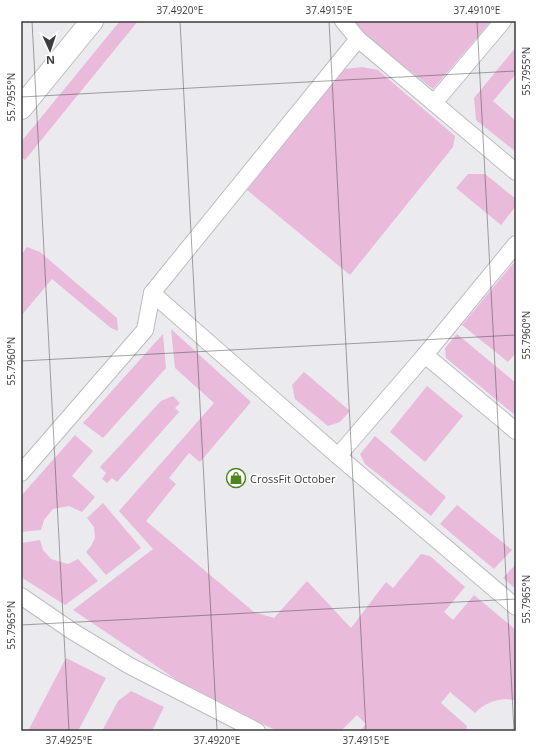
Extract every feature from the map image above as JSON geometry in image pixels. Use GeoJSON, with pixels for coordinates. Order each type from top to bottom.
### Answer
{"type":"FeatureCollection","features":[{"type":"Feature","properties":{"kind":"street"},"geometry":{"type":"LineString","coordinates":[[21,108],[92,21]]}},
{"type":"Feature","properties":{"kind":"lane"},"geometry":{"type":"LineString","coordinates":[[342,21],[358,39],[516,172]]}},
{"type":"Feature","properties":{"kind":"lane"},"geometry":{"type":"LineString","coordinates":[[434,103],[503,21]]}},
{"type":"Feature","properties":{"kind":"lane"},"geometry":{"type":"LineString","coordinates":[[21,473],[145,330],[152,294],[358,39]]}},
{"type":"Feature","properties":{"kind":"lane"},"geometry":{"type":"LineString","coordinates":[[338,456],[516,244]]}},
{"type":"Feature","properties":{"kind":"lane"},"geometry":{"type":"LineString","coordinates":[[152,294],[338,456],[516,607]]}},
{"type":"Feature","properties":{"kind":"lane"},"geometry":{"type":"LineString","coordinates":[[425,354],[516,431]]}},
{"type":"Feature","properties":{"kind":"lane"},"geometry":{"type":"LineString","coordinates":[[21,596],[72,631],[130,666],[257,731]]}},
{"type":"Feature","properties":{"kind":"shaded area"},"geometry":{"type":"Polygon","coordinates":[[[120,21],[138,21],[25,160],[21,157],[21,142],[120,21]]]}},
{"type":"Feature","properties":{"kind":"shaded area"},"geometry":{"type":"Polygon","coordinates":[[[354,21],[491,21],[433,89],[363,33],[354,21]]]}},
{"type":"Feature","properties":{"kind":"shaded area"},"geometry":{"type":"Polygon","coordinates":[[[516,47],[516,74],[493,101],[516,121],[516,152],[476,120],[474,98],[516,47]]]}},
{"type":"Feature","properties":{"kind":"shaded area"},"geometry":{"type":"Polygon","coordinates":[[[362,67],[378,70],[455,136],[453,147],[350,275],[247,190],[345,69],[362,67]]]}},
{"type":"Feature","properties":{"kind":"shaded area"},"geometry":{"type":"Polygon","coordinates":[[[468,174],[485,174],[516,199],[516,206],[501,225],[456,188],[468,174]]]}},
{"type":"Feature","properties":{"kind":"shaded area"},"geometry":{"type":"Polygon","coordinates":[[[27,247],[40,252],[117,318],[118,331],[111,328],[52,279],[21,316],[21,255],[27,247]]]}},
{"type":"Feature","properties":{"kind":"shaded area"},"geometry":{"type":"Polygon","coordinates":[[[516,260],[516,353],[508,362],[462,325],[516,260]]]}},
{"type":"Feature","properties":{"kind":"shaded area"},"geometry":{"type":"Polygon","coordinates":[[[171,329],[251,402],[200,462],[189,453],[169,478],[176,484],[146,521],[254,612],[274,618],[307,581],[351,628],[386,582],[393,588],[421,554],[430,556],[465,587],[444,612],[453,620],[474,595],[516,630],[516,701],[508,699],[496,700],[488,703],[475,713],[450,692],[441,703],[467,726],[466,731],[360,731],[366,724],[357,715],[341,731],[277,731],[180,682],[73,610],[153,549],[119,511],[214,403],[175,368],[171,329]]]}},
{"type":"Feature","properties":{"kind":"shaded area"},"geometry":{"type":"Polygon","coordinates":[[[163,334],[166,368],[103,438],[83,423],[163,334]]]}},
{"type":"Feature","properties":{"kind":"shaded area"},"geometry":{"type":"Polygon","coordinates":[[[457,334],[516,383],[516,416],[446,358],[445,348],[457,334]]]}},
{"type":"Feature","properties":{"kind":"shaded area"},"geometry":{"type":"Polygon","coordinates":[[[304,372],[350,411],[340,422],[328,426],[295,399],[292,385],[304,372]]]}},
{"type":"Feature","properties":{"kind":"shaded area"},"geometry":{"type":"Polygon","coordinates":[[[427,386],[463,416],[425,462],[390,432],[427,386]]]}},
{"type":"Feature","properties":{"kind":"shaded area"},"geometry":{"type":"Polygon","coordinates":[[[173,396],[180,403],[175,408],[179,412],[117,482],[112,478],[107,483],[102,479],[106,473],[100,467],[161,401],[173,396]]]}},
{"type":"Feature","properties":{"kind":"shaded area"},"geometry":{"type":"Polygon","coordinates":[[[75,435],[93,451],[72,476],[95,497],[82,512],[69,506],[53,509],[44,520],[41,530],[21,532],[21,496],[75,435]]]}},
{"type":"Feature","properties":{"kind":"shaded area"},"geometry":{"type":"Polygon","coordinates":[[[375,436],[446,497],[431,516],[365,464],[360,454],[375,436]]]}},
{"type":"Feature","properties":{"kind":"shaded area"},"geometry":{"type":"Polygon","coordinates":[[[103,503],[141,548],[106,575],[86,552],[95,538],[94,527],[87,518],[103,503]]]}},
{"type":"Feature","properties":{"kind":"shaded area"},"geometry":{"type":"Polygon","coordinates":[[[457,505],[512,550],[494,569],[440,524],[457,505]]]}},
{"type":"Feature","properties":{"kind":"shaded area"},"geometry":{"type":"Polygon","coordinates":[[[40,540],[43,550],[51,559],[68,564],[78,559],[98,581],[65,605],[21,577],[21,543],[40,540]]]}},
{"type":"Feature","properties":{"kind":"shaded area"},"geometry":{"type":"Polygon","coordinates":[[[516,564],[516,589],[503,578],[516,564]]]}},
{"type":"Feature","properties":{"kind":"shaded area"},"geometry":{"type":"Polygon","coordinates":[[[66,658],[106,678],[78,731],[28,731],[66,658]]]}},
{"type":"Feature","properties":{"kind":"shaded area"},"geometry":{"type":"Polygon","coordinates":[[[131,691],[164,707],[152,731],[102,731],[118,701],[131,691]]]}},
{"type":"Feature","properties":{"kind":"place","name":"CrossFit October"},"geometry":{"type":"Point","coordinates":[236,478]}}]}
